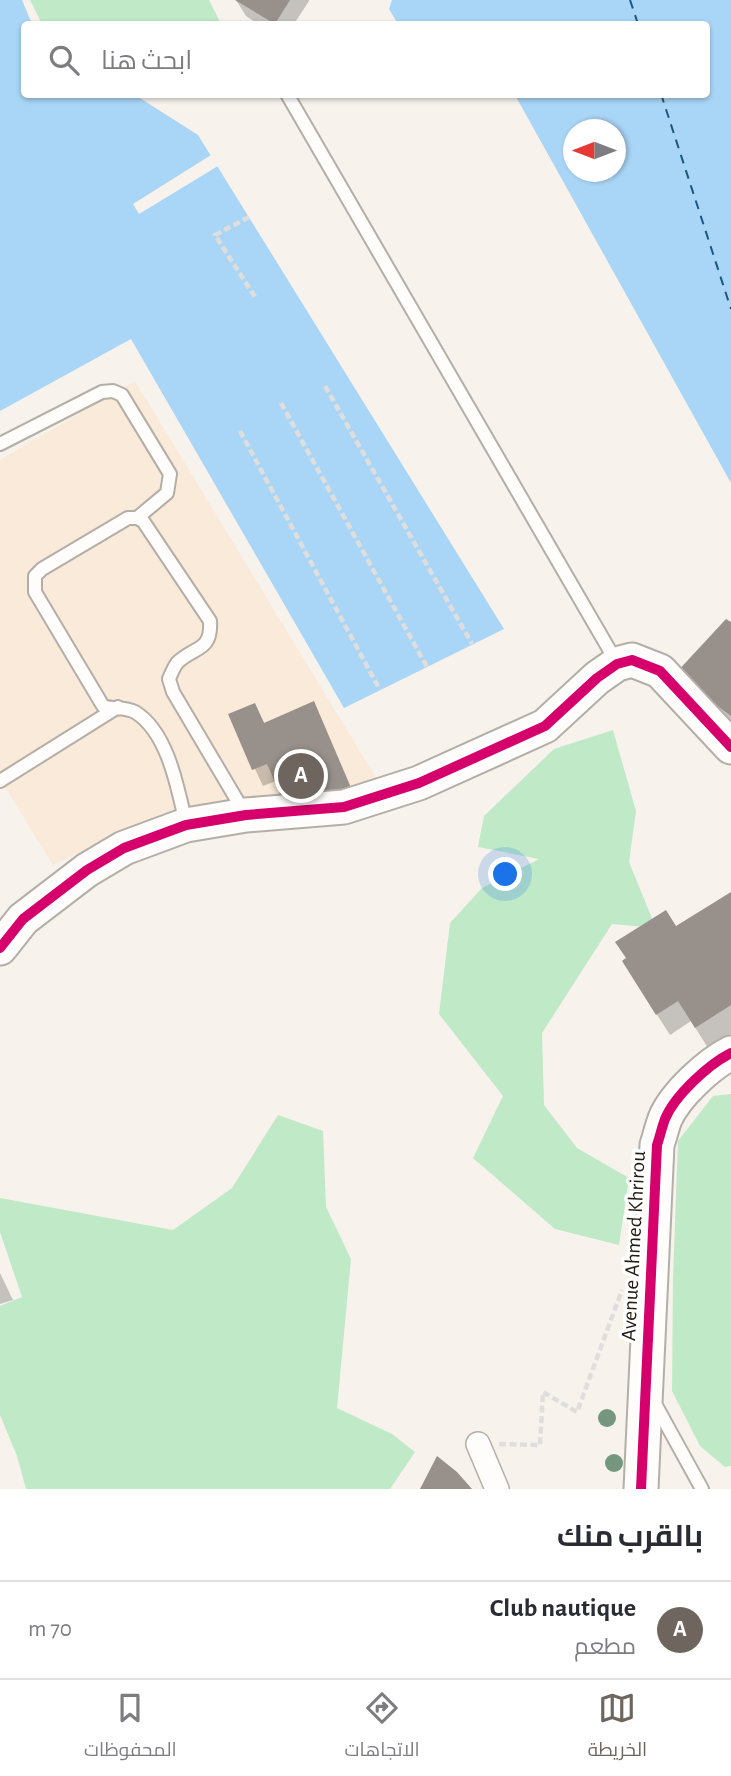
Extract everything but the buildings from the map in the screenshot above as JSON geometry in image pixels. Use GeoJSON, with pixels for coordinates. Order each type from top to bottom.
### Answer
{"type":"FeatureCollection","features":[{"type":"Feature","properties":{"kind":"street"},"geometry":{"type":"LineString","coordinates":[[0,948],[23,919],[87,870],[124,848],[186,825],[246,816],[344,807],[419,783],[545,726],[597,678],[617,664],[632,660],[660,671],[731,747]]}},
{"type":"Feature","properties":{"kind":"street","name":"Avenue Ahmed Khrirou"},"geometry":{"type":"LineString","coordinates":[[641,1489],[657,1145],[666,1116],[692,1082],[716,1061],[731,1053]]}},
{"type":"Feature","properties":{"kind":"street"},"geometry":{"type":"LineString","coordinates":[[478,1444],[497,1489]]}},
{"type":"Feature","properties":{"kind":"lane"},"geometry":{"type":"LineString","coordinates":[[289,98],[617,664]]}},
{"type":"Feature","properties":{"kind":"lane"},"geometry":{"type":"LineString","coordinates":[[0,444],[102,392],[113,391],[122,395],[170,474],[167,494],[137,518]]}},
{"type":"Feature","properties":{"kind":"lane"},"geometry":{"type":"LineString","coordinates":[[186,825],[173,766],[148,722],[133,711],[103,706],[35,592],[35,576],[42,569],[128,518],[137,518],[144,522],[209,621],[211,635],[205,644],[176,664],[169,679],[173,692],[246,816]]}},
{"type":"Feature","properties":{"kind":"lane"},"geometry":{"type":"LineString","coordinates":[[0,781],[118,707]]}},
{"type":"Feature","properties":{"kind":"lane"},"geometry":{"type":"LineString","coordinates":[[645,1387],[702,1489]]}},
{"type":"Feature","properties":{"kind":"path"},"geometry":{"type":"LineString","coordinates":[[249,217],[215,235],[255,297]]}},
{"type":"Feature","properties":{"kind":"path"},"geometry":{"type":"LineString","coordinates":[[325,386],[472,644]]}},
{"type":"Feature","properties":{"kind":"path"},"geometry":{"type":"LineString","coordinates":[[281,403],[427,667]]}},
{"type":"Feature","properties":{"kind":"path"},"geometry":{"type":"LineString","coordinates":[[240,431],[380,690]]}},
{"type":"Feature","properties":{"kind":"path"},"geometry":{"type":"LineString","coordinates":[[478,1444],[540,1445],[543,1392],[577,1412],[622,1288]]}},
{"type":"Feature","properties":{"kind":"shaded area"},"geometry":{"type":"Polygon","coordinates":[[[135,381],[378,781],[174,809],[53,865],[0,779],[0,460],[135,381]]]}},
{"type":"Feature","properties":{"kind":"green space"},"geometry":{"type":"Polygon","coordinates":[[[30,0],[209,0],[220,21],[40,21],[30,0]]]}},
{"type":"Feature","properties":{"kind":"green space"},"geometry":{"type":"Polygon","coordinates":[[[613,730],[636,811],[629,862],[656,928],[612,924],[542,1033],[544,1105],[577,1148],[629,1178],[619,1245],[555,1229],[473,1158],[503,1096],[439,1014],[450,923],[482,888],[539,859],[478,847],[484,816],[554,749],[613,730]]]}},
{"type":"Feature","properties":{"kind":"green space"},"geometry":{"type":"Polygon","coordinates":[[[731,1094],[731,1466],[725,1467],[700,1446],[672,1391],[673,1278],[678,1141],[713,1096],[731,1094]]]}},
{"type":"Feature","properties":{"kind":"green space"},"geometry":{"type":"Polygon","coordinates":[[[278,1115],[323,1131],[326,1207],[351,1259],[337,1408],[392,1434],[415,1452],[390,1489],[26,1489],[17,1456],[0,1415],[0,1306],[22,1297],[0,1232],[0,1198],[173,1230],[232,1188],[278,1115]]]}},
{"type":"Feature","properties":{"kind":"water"},"geometry":{"type":"Polygon","coordinates":[[[0,0],[22,0],[31,21],[21,21],[21,98],[140,98],[198,135],[504,629],[344,708],[131,339],[0,411],[0,0]]]}},
{"type":"Feature","properties":{"kind":"water"},"geometry":{"type":"Polygon","coordinates":[[[392,0],[731,0],[731,483],[563,182],[626,182],[626,119],[563,119],[563,181],[517,98],[710,98],[710,21],[396,21],[389,9],[392,0]]]}},
{"type":"Feature","properties":{"kind":"pier"},"geometry":{"type":"Polygon","coordinates":[[[211,155],[218,166],[139,214],[133,204],[211,155]]]}},
{"type":"Feature","properties":{"kind":"ferry route"},"geometry":{"type":"LineString","coordinates":[[630,0],[637,21]]}},
{"type":"Feature","properties":{"kind":"ferry route"},"geometry":{"type":"LineString","coordinates":[[662,98],[731,309]]}},
{"type":"Feature","properties":{"kind":"cycle path"},"geometry":{"type":"LineString","coordinates":[[0,948],[23,919],[87,870],[124,848],[186,825],[246,815],[344,807],[419,783],[545,726],[597,678],[617,664],[632,660],[660,671],[731,747]]}},
{"type":"Feature","properties":{"kind":"cycle path"},"geometry":{"type":"LineString","coordinates":[[641,1489],[657,1145],[665,1119],[684,1090],[703,1072],[731,1053]]}},
{"type":"Feature","properties":{"kind":"place","name":"Club nautique"},"geometry":{"type":"Point","coordinates":[301,776]}}]}
